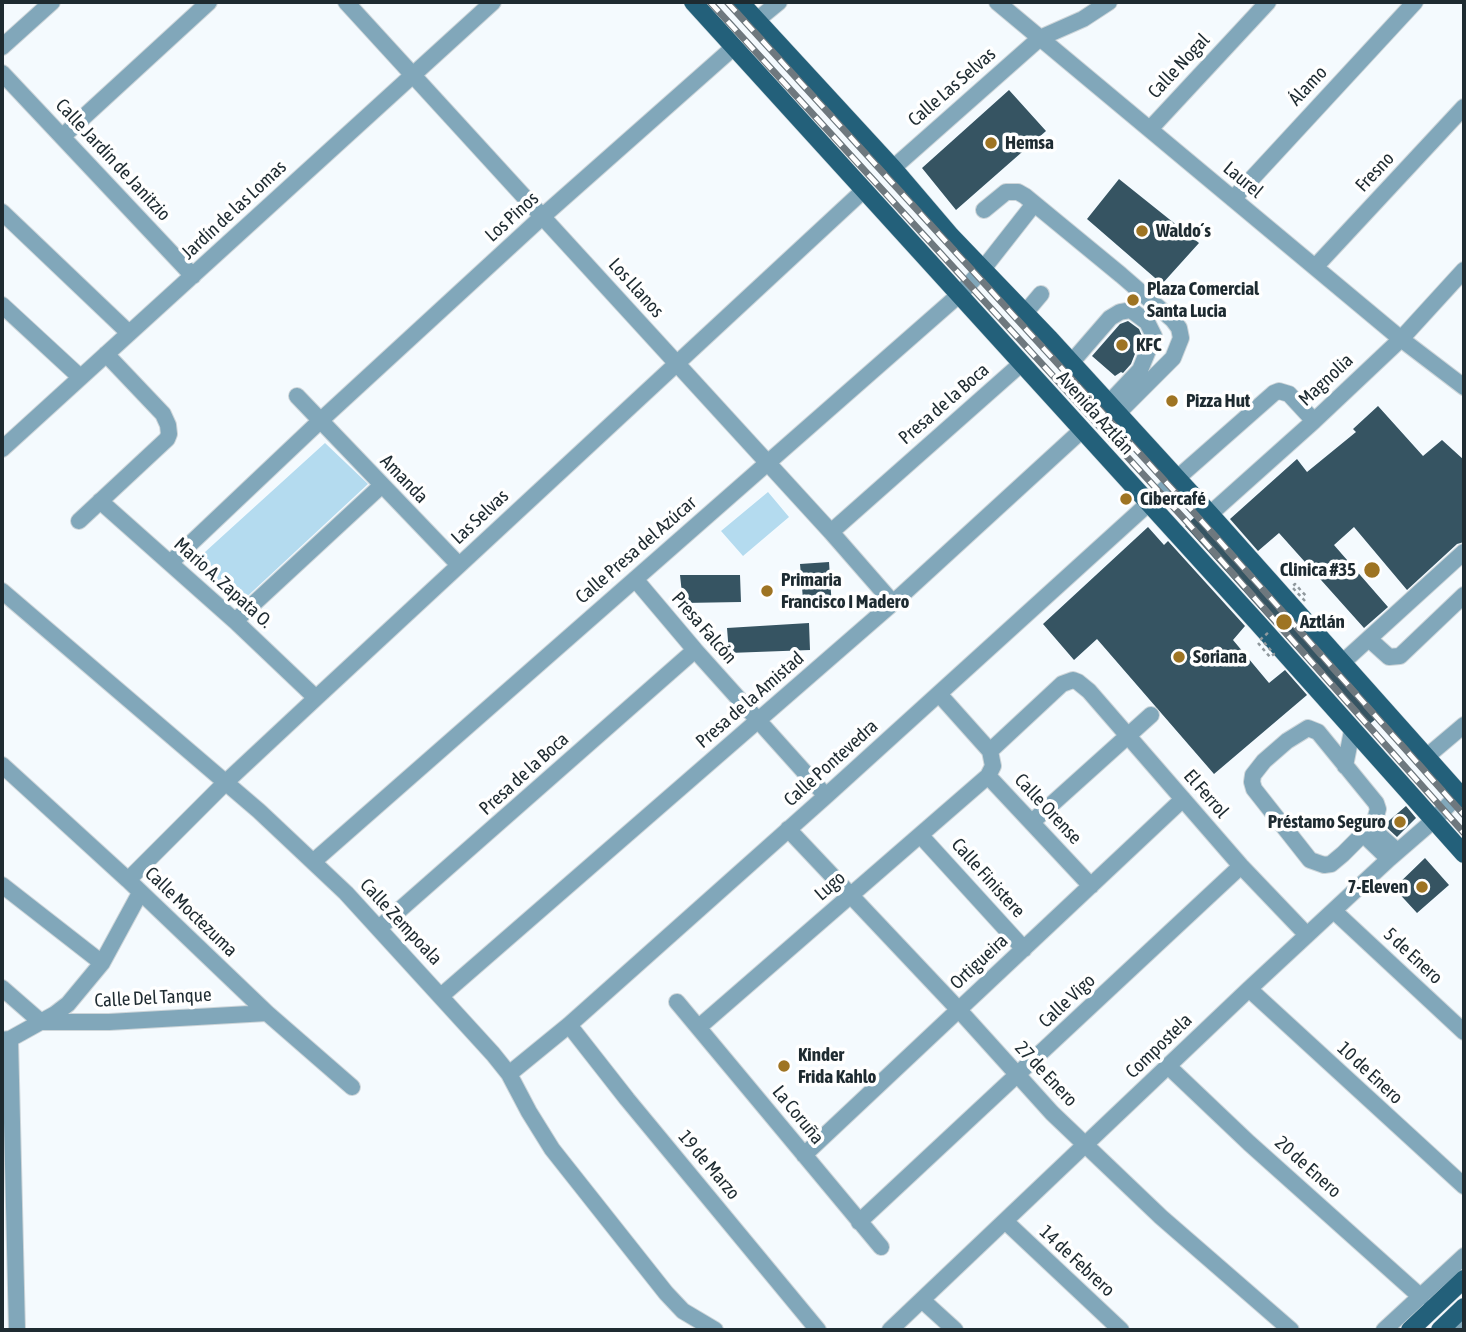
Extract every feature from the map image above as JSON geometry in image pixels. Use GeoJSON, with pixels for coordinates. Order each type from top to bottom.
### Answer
{"type":"FeatureCollection","features":[{"type":"Feature","properties":{"kind":"main road","name":"Avenida Aztlán"},"geometry":{"type":"LineString","coordinates":[[693,2],[1464,854]]}},
{"type":"Feature","properties":{"kind":"main road","name":"Avenida Aztlán"},"geometry":{"type":"LineString","coordinates":[[740,2],[893,167],[951,236],[1210,514],[1462,797]]}},
{"type":"Feature","properties":{"kind":"main road"},"geometry":{"type":"LineString","coordinates":[[1410,1330],[1464,1279]]}},
{"type":"Feature","properties":{"kind":"main road"},"geometry":{"type":"LineString","coordinates":[[1440,1330],[1464,1307]]}},
{"type":"Feature","properties":{"kind":"street"},"geometry":{"type":"LineString","coordinates":[[2,47],[52,2]]}},
{"type":"Feature","properties":{"kind":"street"},"geometry":{"type":"LineString","coordinates":[[63,135],[209,2]]}},
{"type":"Feature","properties":{"kind":"street","name":"Los Llanos"},"geometry":{"type":"LineString","coordinates":[[346,2],[893,603]]}},
{"type":"Feature","properties":{"kind":"street","name":"Jardín de las Lomas"},"geometry":{"type":"LineString","coordinates":[[5,440],[193,276],[493,2]]}},
{"type":"Feature","properties":{"kind":"street"},"geometry":{"type":"LineString","coordinates":[[757,20],[779,2]]}},
{"type":"Feature","properties":{"kind":"street","name":"Laurel"},"geometry":{"type":"LineString","coordinates":[[997,2],[1401,339],[1464,387]]}},
{"type":"Feature","properties":{"kind":"street"},"geometry":{"type":"LineString","coordinates":[[1040,38],[1083,19],[1109,2]]}},
{"type":"Feature","properties":{"kind":"street","name":"Calle Nogal"},"geometry":{"type":"LineString","coordinates":[[1150,129],[1268,2]]}},
{"type":"Feature","properties":{"kind":"street","name":"Álamo"},"geometry":{"type":"LineString","coordinates":[[1233,199],[1415,2]]}},
{"type":"Feature","properties":{"kind":"street","name":"Calle Las Selvas"},"geometry":{"type":"LineString","coordinates":[[893,167],[1040,38]]}},
{"type":"Feature","properties":{"kind":"street","name":"Los Pinos"},"geometry":{"type":"LineString","coordinates":[[170,564],[320,421],[543,216],[734,47]]}},
{"type":"Feature","properties":{"kind":"street","name":"Calle Jardín de Janitzio"},"geometry":{"type":"LineString","coordinates":[[2,73],[193,276]]}},
{"type":"Feature","properties":{"kind":"street","name":"Fresno"},"geometry":{"type":"LineString","coordinates":[[1316,267],[1464,107]]}},
{"type":"Feature","properties":{"kind":"street","name":"Las Selvas"},"geometry":{"type":"LineString","coordinates":[[128,880],[226,782],[864,190]]}},
{"type":"Feature","properties":{"kind":"street"},"geometry":{"type":"LineString","coordinates":[[984,210],[997,198],[1012,191],[1025,196],[1163,311],[1179,328],[1181,338],[1173,358],[1113,409]]}},
{"type":"Feature","properties":{"kind":"street","name":"Calle Presa del Azúcar"},"geometry":{"type":"LineString","coordinates":[[314,861],[960,294],[1034,204]]}},
{"type":"Feature","properties":{"kind":"street"},"geometry":{"type":"LineString","coordinates":[[2,212],[129,333]]}},
{"type":"Feature","properties":{"kind":"street","name":"Magnolia"},"geometry":{"type":"LineString","coordinates":[[1210,514],[1401,339],[1464,270]]}},
{"type":"Feature","properties":{"kind":"street"},"geometry":{"type":"LineString","coordinates":[[1025,313],[1041,294]]}},
{"type":"Feature","properties":{"kind":"street"},"geometry":{"type":"LineString","coordinates":[[2,305],[80,377]]}},
{"type":"Feature","properties":{"kind":"street"},"geometry":{"type":"LineString","coordinates":[[1071,363],[1110,318],[1120,312],[1131,310],[1147,322],[1154,336],[1148,354],[1113,409]]}},
{"type":"Feature","properties":{"kind":"street"},"geometry":{"type":"LineString","coordinates":[[79,521],[167,439],[169,429],[163,414],[106,354]]}},
{"type":"Feature","properties":{"kind":"street","name":"Presa de la Boca"},"geometry":{"type":"LineString","coordinates":[[831,532],[1022,363]]}},
{"type":"Feature","properties":{"kind":"street","name":"Calle Pontevedra"},"geometry":{"type":"LineString","coordinates":[[509,1074],[569,1025],[827,796],[1149,503],[1275,393],[1279,391],[1289,394],[1314,421]]}},
{"type":"Feature","properties":{"kind":"street","name":"Amanda"},"geometry":{"type":"LineString","coordinates":[[297,396],[459,565]]}},
{"type":"Feature","properties":{"kind":"street","name":"Presa de la Amistad"},"geometry":{"type":"LineString","coordinates":[[441,996],[893,603],[1082,430]]}},
{"type":"Feature","properties":{"kind":"street"},"geometry":{"type":"LineString","coordinates":[[235,621],[381,486]]}},
{"type":"Feature","properties":{"kind":"street","name":"Mario A. Zapata O."},"geometry":{"type":"LineString","coordinates":[[100,501],[235,621],[316,698]]}},
{"type":"Feature","properties":{"kind":"street"},"geometry":{"type":"LineString","coordinates":[[1343,662],[1464,552]]}},
{"type":"Feature","properties":{"kind":"street","name":"Presa Falcón"},"geometry":{"type":"LineString","coordinates":[[635,579],[695,650],[827,796]]}},
{"type":"Feature","properties":{"kind":"street","name":"Calle Zempoala"},"geometry":{"type":"LineString","coordinates":[[2,591],[226,782],[314,861],[379,928],[509,1074],[539,1130],[601,1213],[683,1311],[715,1330]]}},
{"type":"Feature","properties":{"kind":"street"},"geometry":{"type":"LineString","coordinates":[[1369,639],[1389,657],[1401,656],[1464,595]]}},
{"type":"Feature","properties":{"kind":"street","name":"Presa de la Boca"},"geometry":{"type":"LineString","coordinates":[[379,928],[695,650]]}},
{"type":"Feature","properties":{"kind":"street","name":"El Ferrol"},"geometry":{"type":"LineString","coordinates":[[990,751],[1062,684],[1073,680],[1088,691],[1241,866],[1307,935]]}},
{"type":"Feature","properties":{"kind":"street"},"geometry":{"type":"LineString","coordinates":[[939,694],[990,751]]}},
{"type":"Feature","properties":{"kind":"street"},"geometry":{"type":"LineString","coordinates":[[1032,822],[1151,715]]}},
{"type":"Feature","properties":{"kind":"street"},"geometry":{"type":"LineString","coordinates":[[1425,758],[1464,725]]}},
{"type":"Feature","properties":{"kind":"street"},"geometry":{"type":"LineString","coordinates":[[1308,728],[1318,732],[1345,766],[1376,803],[1376,820],[1331,864],[1318,865],[1310,860],[1254,789],[1253,775],[1264,761],[1303,729],[1308,728]]}},
{"type":"Feature","properties":{"kind":"street"},"geometry":{"type":"LineString","coordinates":[[1345,766],[1352,731]]}},
{"type":"Feature","properties":{"kind":"street","name":"Calle Orense"},"geometry":{"type":"LineString","coordinates":[[990,751],[993,766],[988,776],[1091,886]]}},
{"type":"Feature","properties":{"kind":"street","name":"Calle Moctezuma"},"geometry":{"type":"LineString","coordinates":[[2,765],[128,880],[267,1013],[352,1087]]}},
{"type":"Feature","properties":{"kind":"street","name":"Lugo"},"geometry":{"type":"LineString","coordinates":[[699,1027],[988,776]]}},
{"type":"Feature","properties":{"kind":"street","name":"Compostela"},"geometry":{"type":"LineString","coordinates":[[890,1330],[1249,989],[1393,855],[1462,797]]}},
{"type":"Feature","properties":{"kind":"street","name":"Ortigueira"},"geometry":{"type":"LineString","coordinates":[[804,1155],[1183,799]]}},
{"type":"Feature","properties":{"kind":"street","name":"27 de Enero"},"geometry":{"type":"LineString","coordinates":[[788,830],[1085,1144],[1161,1217],[1291,1330]]}},
{"type":"Feature","properties":{"kind":"street"},"geometry":{"type":"LineString","coordinates":[[1367,831],[1393,855]]}},
{"type":"Feature","properties":{"kind":"street","name":"Calle Finistere"},"geometry":{"type":"LineString","coordinates":[[922,836],[1024,949]]}},
{"type":"Feature","properties":{"kind":"street","name":"Calle Vigo"},"geometry":{"type":"LineString","coordinates":[[859,1222],[1241,866]]}},
{"type":"Feature","properties":{"kind":"street"},"geometry":{"type":"LineString","coordinates":[[2,885],[102,963]]}},
{"type":"Feature","properties":{"kind":"street"},"geometry":{"type":"LineString","coordinates":[[17,1330],[6,1134],[6,1039],[41,1022],[68,1004],[102,963],[140,892]]}},
{"type":"Feature","properties":{"kind":"street","name":"5 de Enero"},"geometry":{"type":"LineString","coordinates":[[1334,911],[1464,1032]]}},
{"type":"Feature","properties":{"kind":"street"},"geometry":{"type":"LineString","coordinates":[[2,988],[41,1022]]}},
{"type":"Feature","properties":{"kind":"street","name":"10 de Enero"},"geometry":{"type":"LineString","coordinates":[[1249,989],[1464,1186]]}},
{"type":"Feature","properties":{"kind":"street","name":"La Coruña"},"geometry":{"type":"LineString","coordinates":[[677,1002],[881,1247]]}},
{"type":"Feature","properties":{"kind":"street","name":"Calle Del Tanque"},"geometry":{"type":"LineString","coordinates":[[41,1022],[122,1022],[267,1013]]}},
{"type":"Feature","properties":{"kind":"street","name":"19 de Marzo"},"geometry":{"type":"LineString","coordinates":[[569,1025],[627,1100],[818,1330]]}},
{"type":"Feature","properties":{"kind":"street","name":"20 de Enero"},"geometry":{"type":"LineString","coordinates":[[1169,1066],[1249,1143],[1420,1297]]}},
{"type":"Feature","properties":{"kind":"street","name":"14 de Febrero"},"geometry":{"type":"LineString","coordinates":[[1005,1221],[1121,1330]]}},
{"type":"Feature","properties":{"kind":"street"},"geometry":{"type":"LineString","coordinates":[[1384,1330],[1464,1256]]}},
{"type":"Feature","properties":{"kind":"street"},"geometry":{"type":"LineString","coordinates":[[922,1300],[955,1330]]}},
{"type":"Feature","properties":{"kind":"path"},"geometry":{"type":"LineString","coordinates":[[1258,643],[1270,657],[1274,654],[1261,639],[1269,632]]}},
{"type":"Feature","properties":{"kind":"shaded area"},"geometry":{"type":"Polygon","coordinates":[[[325,443],[368,484],[239,604],[194,562],[325,443]]]}},
{"type":"Feature","properties":{"kind":"shaded area"},"geometry":{"type":"Polygon","coordinates":[[[768,492],[789,517],[743,556],[721,531],[768,492]]]}},
{"type":"Feature","properties":{"kind":"building","name":"Hemsa"},"geometry":{"type":"Polygon","coordinates":[[[1009,90],[1046,131],[956,210],[922,168],[1009,90]]]}},
{"type":"Feature","properties":{"kind":"building","name":"Waldo´s"},"geometry":{"type":"Polygon","coordinates":[[[1119,179],[1199,243],[1162,284],[1087,219],[1119,179]]]}},
{"type":"Feature","properties":{"kind":"building","name":"KFC"},"geometry":{"type":"Polygon","coordinates":[[[1128,321],[1139,329],[1142,336],[1131,364],[1123,373],[1115,376],[1092,356],[1120,324],[1128,321]]]}},
{"type":"Feature","properties":{"kind":"building"},"geometry":{"type":"Polygon","coordinates":[[[1378,406],[1423,456],[1442,440],[1464,460],[1464,542],[1457,544],[1407,590],[1354,527],[1334,545],[1388,607],[1364,628],[1279,533],[1258,551],[1230,519],[1297,459],[1307,472],[1356,432],[1353,429],[1378,406]]]}},
{"type":"Feature","properties":{"kind":"building"},"geometry":{"type":"Polygon","coordinates":[[[1196,516],[1377,718],[1366,727],[1185,526],[1196,516]]]}},
{"type":"Feature","properties":{"kind":"building","name":"Soriana"},"geometry":{"type":"Polygon","coordinates":[[[1148,527],[1164,545],[1168,541],[1245,626],[1233,640],[1269,683],[1285,670],[1307,695],[1214,774],[1097,639],[1074,660],[1043,624],[1148,527]]]}},
{"type":"Feature","properties":{"kind":"building"},"geometry":{"type":"Polygon","coordinates":[[[829,562],[832,608],[804,611],[800,564],[829,562]]]}},
{"type":"Feature","properties":{"kind":"building"},"geometry":{"type":"Polygon","coordinates":[[[680,575],[740,575],[741,602],[683,603],[680,575]]]}},
{"type":"Feature","properties":{"kind":"building"},"geometry":{"type":"Polygon","coordinates":[[[809,623],[810,650],[729,653],[727,628],[809,623]]]}},
{"type":"Feature","properties":{"kind":"building","name":"Préstamo Seguro"},"geometry":{"type":"Polygon","coordinates":[[[1406,806],[1416,818],[1397,837],[1384,825],[1406,806]]]}},
{"type":"Feature","properties":{"kind":"building","name":"7-Eleven"},"geometry":{"type":"Polygon","coordinates":[[[1425,858],[1449,885],[1417,913],[1394,888],[1425,858]]]}},
{"type":"Feature","properties":{"kind":"railway"},"geometry":{"type":"LineString","coordinates":[[710,2],[1187,522],[1464,833]]}},
{"type":"Feature","properties":{"kind":"railway"},"geometry":{"type":"LineString","coordinates":[[727,2],[1217,538],[1464,815]]}},
{"type":"Feature","properties":{"kind":"place","name":"Hemsa"},"geometry":{"type":"Point","coordinates":[991,143]}},
{"type":"Feature","properties":{"kind":"place","name":"Waldo´s"},"geometry":{"type":"Point","coordinates":[1142,231]}},
{"type":"Feature","properties":{"kind":"place","name":"Plaza Comercial Santa Lucia"},"geometry":{"type":"Point","coordinates":[1133,300]}},
{"type":"Feature","properties":{"kind":"place","name":"KFC"},"geometry":{"type":"Point","coordinates":[1122,345]}},
{"type":"Feature","properties":{"kind":"place","name":"Pizza Hut"},"geometry":{"type":"Point","coordinates":[1172,401]}},
{"type":"Feature","properties":{"kind":"place","name":"Cibercafé"},"geometry":{"type":"Point","coordinates":[1126,499]}},
{"type":"Feature","properties":{"kind":"place","name":"Clinica #35"},"geometry":{"type":"Point","coordinates":[1372,570]}},
{"type":"Feature","properties":{"kind":"place","name":"Primaria Francisco I Madero"},"geometry":{"type":"Point","coordinates":[767,591]}},
{"type":"Feature","properties":{"kind":"place","name":"Aztlán"},"geometry":{"type":"Point","coordinates":[1284,622]}},
{"type":"Feature","properties":{"kind":"place","name":"Soriana"},"geometry":{"type":"Point","coordinates":[1179,657]}},
{"type":"Feature","properties":{"kind":"place","name":"Préstamo Seguro"},"geometry":{"type":"Point","coordinates":[1400,822]}},
{"type":"Feature","properties":{"kind":"place","name":"7-Eleven"},"geometry":{"type":"Point","coordinates":[1422,887]}},
{"type":"Feature","properties":{"kind":"place","name":"Kinder Frida Kahlo"},"geometry":{"type":"Point","coordinates":[784,1066]}}]}
